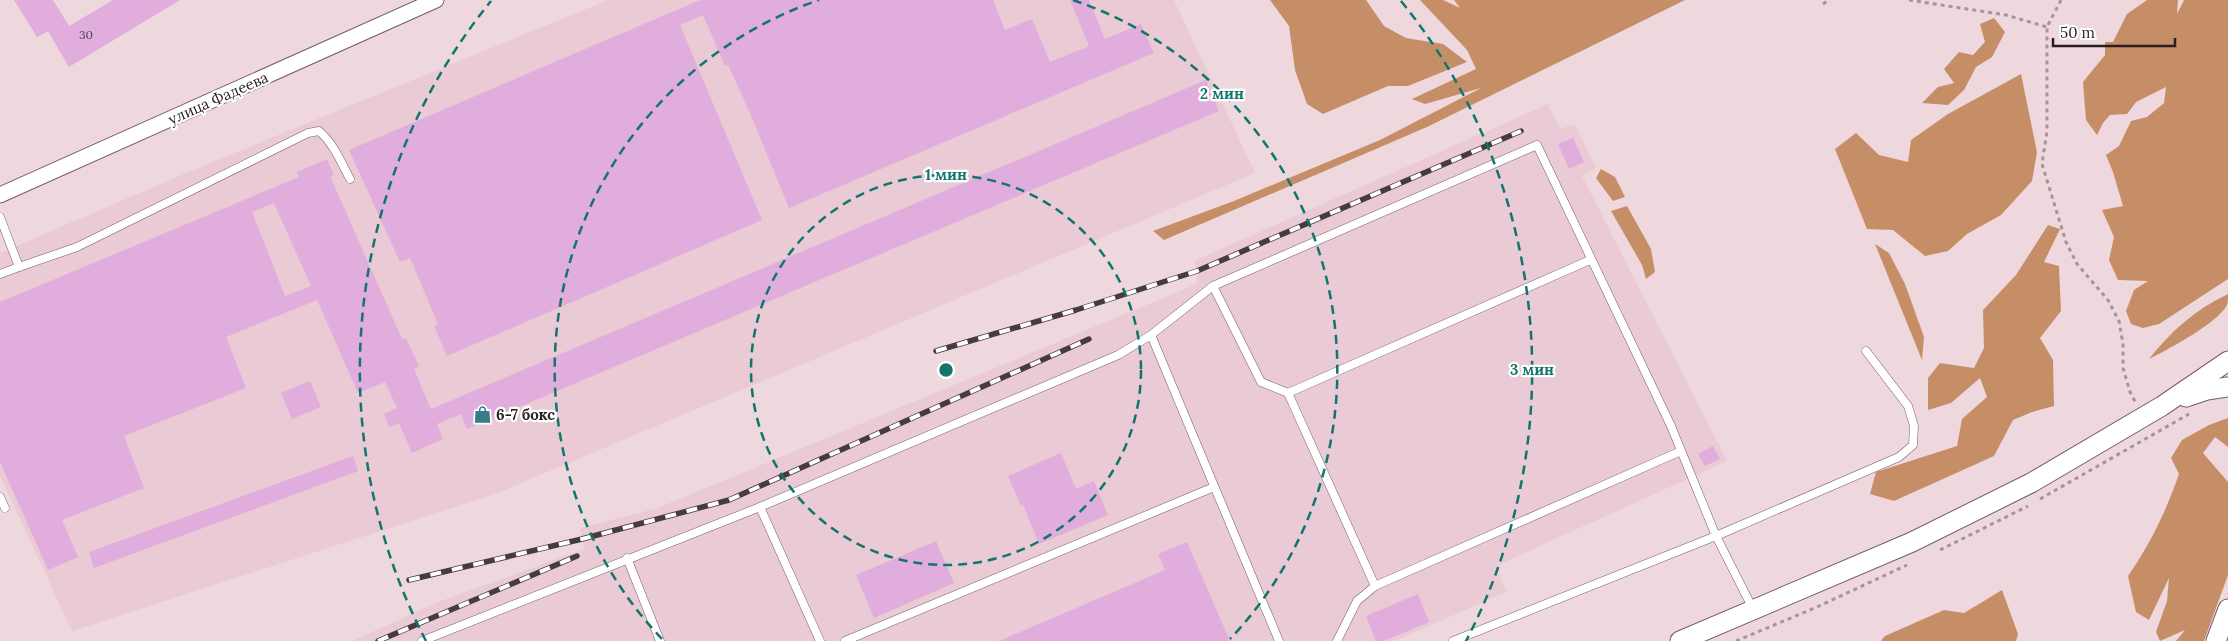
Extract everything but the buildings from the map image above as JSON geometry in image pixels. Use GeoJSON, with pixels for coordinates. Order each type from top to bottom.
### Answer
{"type":"FeatureCollection","features":[{"type":"Feature","properties":{"kind":"street","name":"улица Фадеева"},"geometry":{"type":"LineString","coordinates":[[0,195],[436,0]]}},
{"type":"Feature","properties":{"kind":"street"},"geometry":{"type":"LineString","coordinates":[[1680,641],[1912,542],[2031,482],[2162,406],[2228,361]]}},
{"type":"Feature","properties":{"kind":"street"},"geometry":{"type":"LineString","coordinates":[[2162,406],[2207,390],[2228,387]]}},
{"type":"Feature","properties":{"kind":"street"},"geometry":{"type":"LineString","coordinates":[[2216,641],[2228,609]]}},
{"type":"Feature","properties":{"kind":"lane"},"geometry":{"type":"LineString","coordinates":[[0,274],[77,247],[308,132],[319,131],[327,138],[338,154],[350,179]]}},
{"type":"Feature","properties":{"kind":"lane"},"geometry":{"type":"LineString","coordinates":[[422,641],[627,558],[760,507],[1118,355],[1150,335],[1213,286],[1537,145],[1681,451],[1716,536],[1753,610]]}},
{"type":"Feature","properties":{"kind":"lane"},"geometry":{"type":"LineString","coordinates":[[0,217],[19,267]]}},
{"type":"Feature","properties":{"kind":"lane"},"geometry":{"type":"LineString","coordinates":[[1288,393],[1590,260]]}},
{"type":"Feature","properties":{"kind":"lane"},"geometry":{"type":"LineString","coordinates":[[1213,286],[1261,382],[1288,393],[1375,586]]}},
{"type":"Feature","properties":{"kind":"lane"},"geometry":{"type":"LineString","coordinates":[[1150,335],[1279,641]]}},
{"type":"Feature","properties":{"kind":"lane"},"geometry":{"type":"LineString","coordinates":[[1453,641],[1716,536],[1899,457],[1913,445],[1914,426],[1908,406],[1866,351]]}},
{"type":"Feature","properties":{"kind":"lane"},"geometry":{"type":"LineString","coordinates":[[1337,641],[1357,601],[1375,586],[1681,451]]}},
{"type":"Feature","properties":{"kind":"lane"},"geometry":{"type":"LineString","coordinates":[[845,641],[1214,487]]}},
{"type":"Feature","properties":{"kind":"lane"},"geometry":{"type":"LineString","coordinates":[[0,497],[5,508]]}},
{"type":"Feature","properties":{"kind":"lane"},"geometry":{"type":"LineString","coordinates":[[760,507],[820,641]]}},
{"type":"Feature","properties":{"kind":"lane"},"geometry":{"type":"LineString","coordinates":[[627,558],[660,641]]}},
{"type":"Feature","properties":{"kind":"path"},"geometry":{"type":"LineString","coordinates":[[1823,4],[1829,0]]}},
{"type":"Feature","properties":{"kind":"path"},"geometry":{"type":"LineString","coordinates":[[1909,0],[2006,15],[2047,27]]}},
{"type":"Feature","properties":{"kind":"path"},"geometry":{"type":"LineString","coordinates":[[2061,0],[2047,27],[2047,131],[2042,164],[2066,242],[2077,264],[2108,300],[2119,321],[2123,344],[2122,368],[2130,392],[2144,417]]}},
{"type":"Feature","properties":{"kind":"shaded area"},"geometry":{"type":"Polygon","coordinates":[[[608,0],[1174,0],[1255,173],[495,494],[72,631],[0,476],[0,253],[186,173],[608,0]]]}},
{"type":"Feature","properties":{"kind":"shaded area"},"geometry":{"type":"Polygon","coordinates":[[[1270,0],[1366,0],[1384,26],[1406,38],[1443,44],[1467,62],[1408,86],[1388,86],[1323,114],[1307,104],[1295,70],[1289,26],[1270,0]]]}},
{"type":"Feature","properties":{"kind":"shaded area"},"geometry":{"type":"Polygon","coordinates":[[[1420,0],[1443,0],[1460,8],[1454,0],[1685,0],[1427,127],[1164,240],[1153,231],[1234,201],[1380,140],[1481,88],[1425,104],[1412,99],[1476,69],[1467,50],[1420,0]]]}},
{"type":"Feature","properties":{"kind":"shaded area"},"geometry":{"type":"Polygon","coordinates":[[[2147,0],[2178,0],[2177,14],[2184,0],[2228,0],[2228,279],[2159,324],[2143,328],[2131,324],[2126,311],[2134,290],[2148,281],[2118,280],[2109,260],[2114,237],[2102,210],[2123,206],[2106,155],[2119,146],[2131,121],[2147,117],[2164,103],[2166,87],[2136,102],[2127,114],[2110,115],[2103,123],[2097,135],[2086,120],[2083,82],[2105,55],[2105,42],[2113,42],[2127,14],[2147,0]]]}},
{"type":"Feature","properties":{"kind":"shaded area"},"geometry":{"type":"Polygon","coordinates":[[[1994,18],[2005,32],[1992,57],[1976,67],[1964,90],[1948,105],[1922,103],[1938,87],[1954,83],[1944,69],[1959,52],[1973,55],[1985,42],[1980,24],[1994,18]]]}},
{"type":"Feature","properties":{"kind":"shaded area"},"geometry":{"type":"Polygon","coordinates":[[[2021,74],[2037,152],[2032,181],[2001,215],[1967,234],[1948,251],[1925,256],[1893,230],[1867,229],[1835,149],[1856,133],[1879,155],[1908,162],[1911,140],[1948,114],[2021,74]]]}},
{"type":"Feature","properties":{"kind":"shaded area"},"geometry":{"type":"Polygon","coordinates":[[[1548,104],[1560,129],[1575,124],[1596,168],[1582,176],[1727,461],[1496,566],[1506,592],[1395,641],[352,641],[441,601],[584,549],[580,528],[658,508],[1197,284],[1197,271],[1194,261],[1548,104]]]}},
{"type":"Feature","properties":{"kind":"shaded area"},"geometry":{"type":"Polygon","coordinates":[[[1601,169],[1615,177],[1625,197],[1613,201],[1596,178],[1601,169]]]}},
{"type":"Feature","properties":{"kind":"shaded area"},"geometry":{"type":"Polygon","coordinates":[[[1627,206],[1651,249],[1655,272],[1646,279],[1642,265],[1611,211],[1627,206]]]}},
{"type":"Feature","properties":{"kind":"shaded area"},"geometry":{"type":"Polygon","coordinates":[[[2048,225],[2060,229],[2044,262],[2059,266],[2061,311],[2040,338],[2053,360],[2054,406],[2013,420],[1994,456],[1894,501],[1870,494],[1876,472],[1957,446],[1962,419],[1987,397],[1980,378],[1951,403],[1928,410],[1928,378],[1940,363],[1974,368],[1984,348],[1983,310],[2016,275],[2048,225]]]}},
{"type":"Feature","properties":{"kind":"shaded area"},"geometry":{"type":"Polygon","coordinates":[[[1875,244],[1889,253],[1905,284],[1924,337],[1922,360],[1875,244]]]}},
{"type":"Feature","properties":{"kind":"shaded area"},"geometry":{"type":"Polygon","coordinates":[[[2228,294],[2227,305],[2214,320],[2149,359],[2166,339],[2185,322],[2205,307],[2228,294]]]}},
{"type":"Feature","properties":{"kind":"shaded area"},"geometry":{"type":"Polygon","coordinates":[[[2228,418],[2228,447],[2215,437],[2203,453],[2228,482],[2228,575],[2204,641],[2176,641],[2185,630],[2160,641],[2156,632],[2167,601],[2169,578],[2149,620],[2136,612],[2128,576],[2151,539],[2169,501],[2179,474],[2171,458],[2182,440],[2209,425],[2228,418]]]}},
{"type":"Feature","properties":{"kind":"shaded area"},"geometry":{"type":"Polygon","coordinates":[[[2002,590],[2018,634],[2016,641],[1881,641],[1885,636],[1944,610],[1964,613],[2002,590]]]}},
{"type":"Feature","properties":{"kind":"railway"},"geometry":{"type":"LineString","coordinates":[[936,351],[1076,310],[1197,271],[1521,131]]}},
{"type":"Feature","properties":{"kind":"railway"},"geometry":{"type":"LineString","coordinates":[[409,580],[582,539],[729,500],[1089,339]]}},
{"type":"Feature","properties":{"kind":"railway"},"geometry":{"type":"LineString","coordinates":[[378,641],[577,556]]}},
{"type":"Feature","properties":{"kind":"place","name":"6-7 бокс"},"geometry":{"type":"Point","coordinates":[482,414]}}]}
